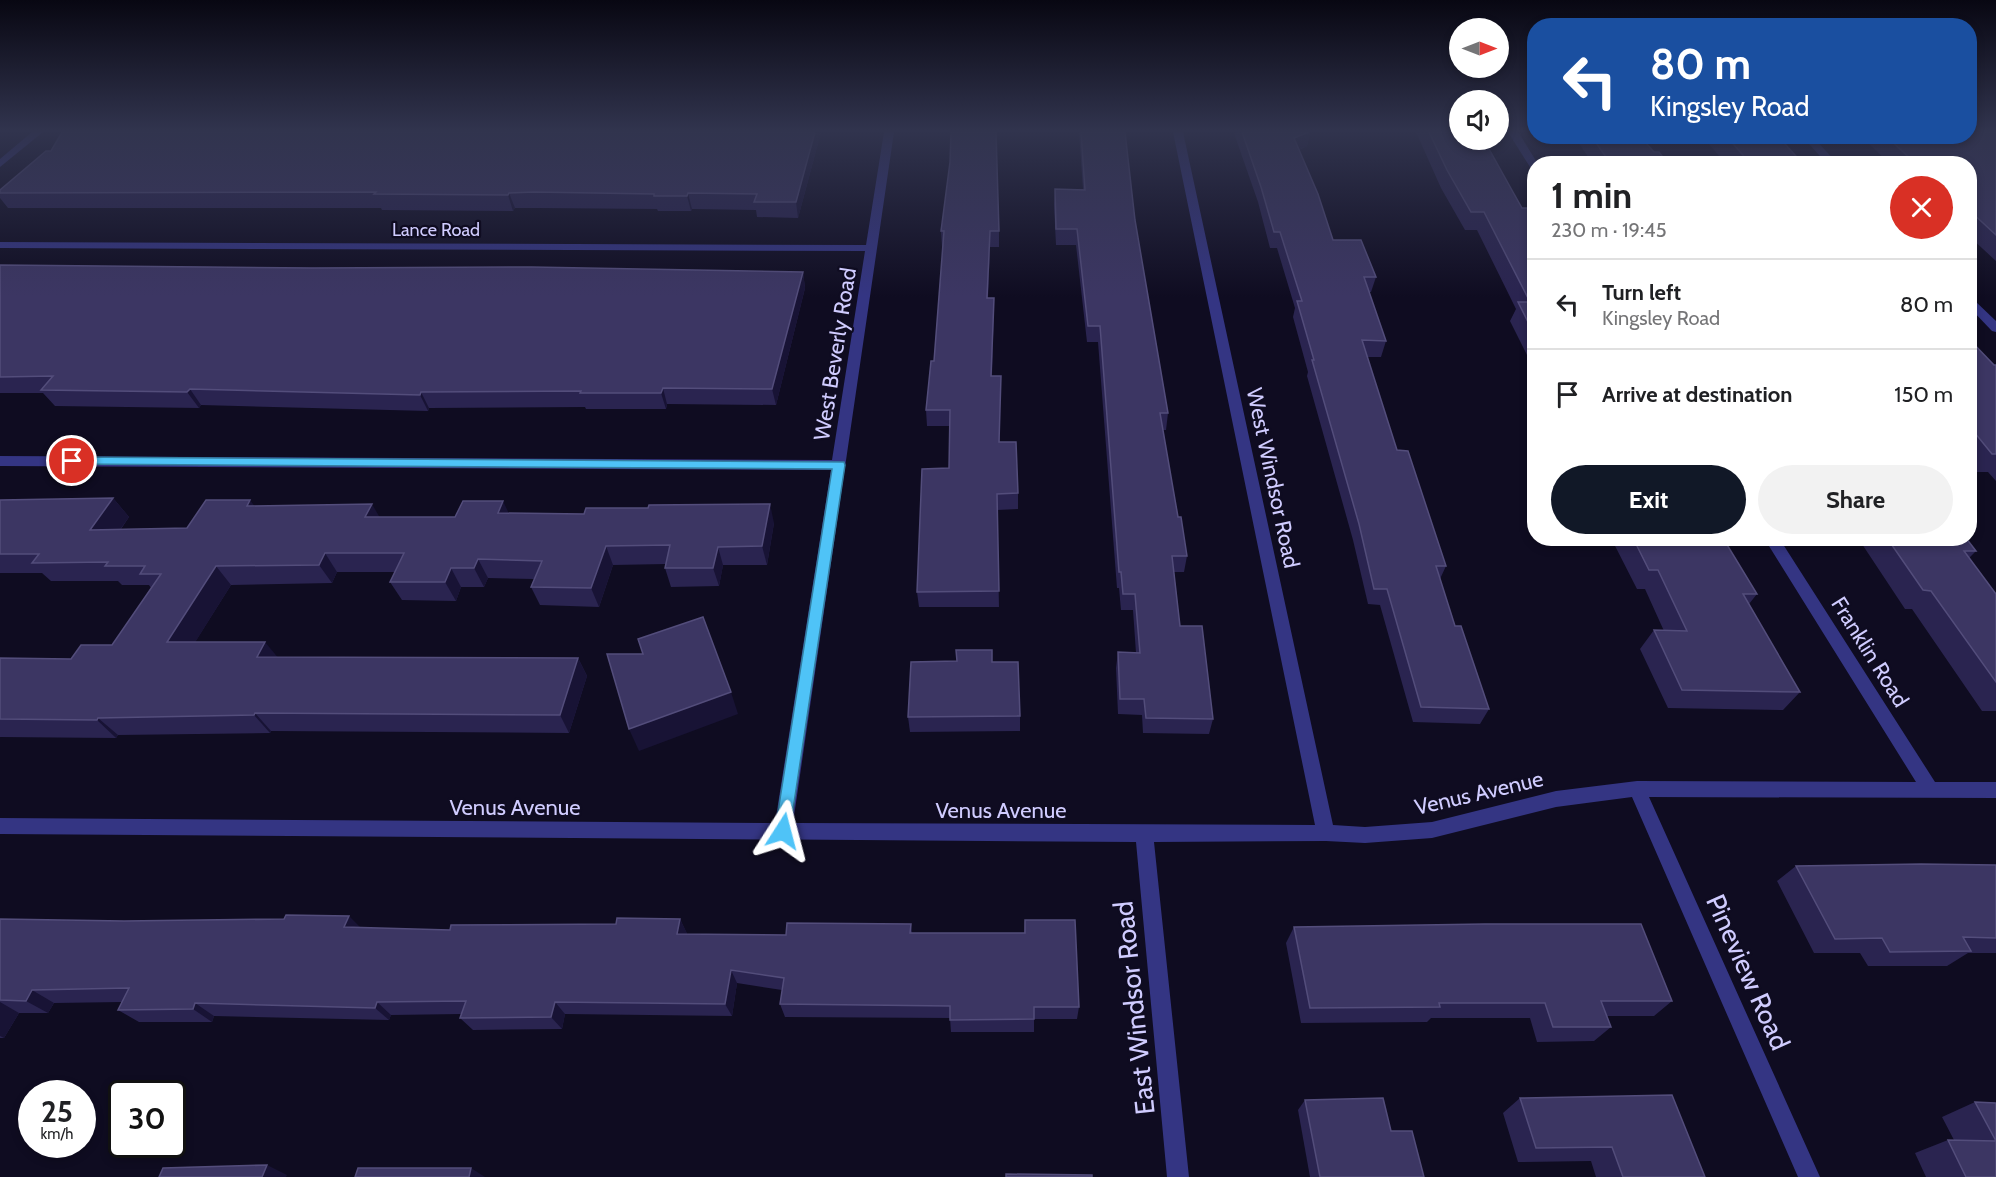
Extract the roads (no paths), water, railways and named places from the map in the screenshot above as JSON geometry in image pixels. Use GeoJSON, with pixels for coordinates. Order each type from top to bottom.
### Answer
{"type":"FeatureCollection","features":[{"type":"Feature","properties":{"kind":"street","name":"West Beverly Road"},"geometry":{"type":"LineString","coordinates":[[783,831],[881,187]]}},
{"type":"Feature","properties":{"kind":"street","name":"West Windsor Road"},"geometry":{"type":"LineString","coordinates":[[1190,187],[1326,833]]}},
{"type":"Feature","properties":{"kind":"street","name":"Lance Road"},"geometry":{"type":"LineString","coordinates":[[0,245],[872,248]]}},
{"type":"Feature","properties":{"kind":"street"},"geometry":{"type":"LineString","coordinates":[[1977,309],[1996,328]]}},
{"type":"Feature","properties":{"kind":"street"},"geometry":{"type":"LineString","coordinates":[[0,461],[839,465]]}},
{"type":"Feature","properties":{"kind":"street","name":"Franklin Road"},"geometry":{"type":"LineString","coordinates":[[1776,546],[1930,790]]}},
{"type":"Feature","properties":{"kind":"street","name":"Venus Avenue"},"geometry":{"type":"LineString","coordinates":[[0,826],[1365,835],[1432,830],[1556,799],[1637,789],[1996,790]]}},
{"type":"Feature","properties":{"kind":"street","name":"Pineview Road"},"geometry":{"type":"LineString","coordinates":[[1637,789],[1809,1177]]}},
{"type":"Feature","properties":{"kind":"street","name":"East Windsor Road"},"geometry":{"type":"LineString","coordinates":[[1144,834],[1178,1177]]}}]}
